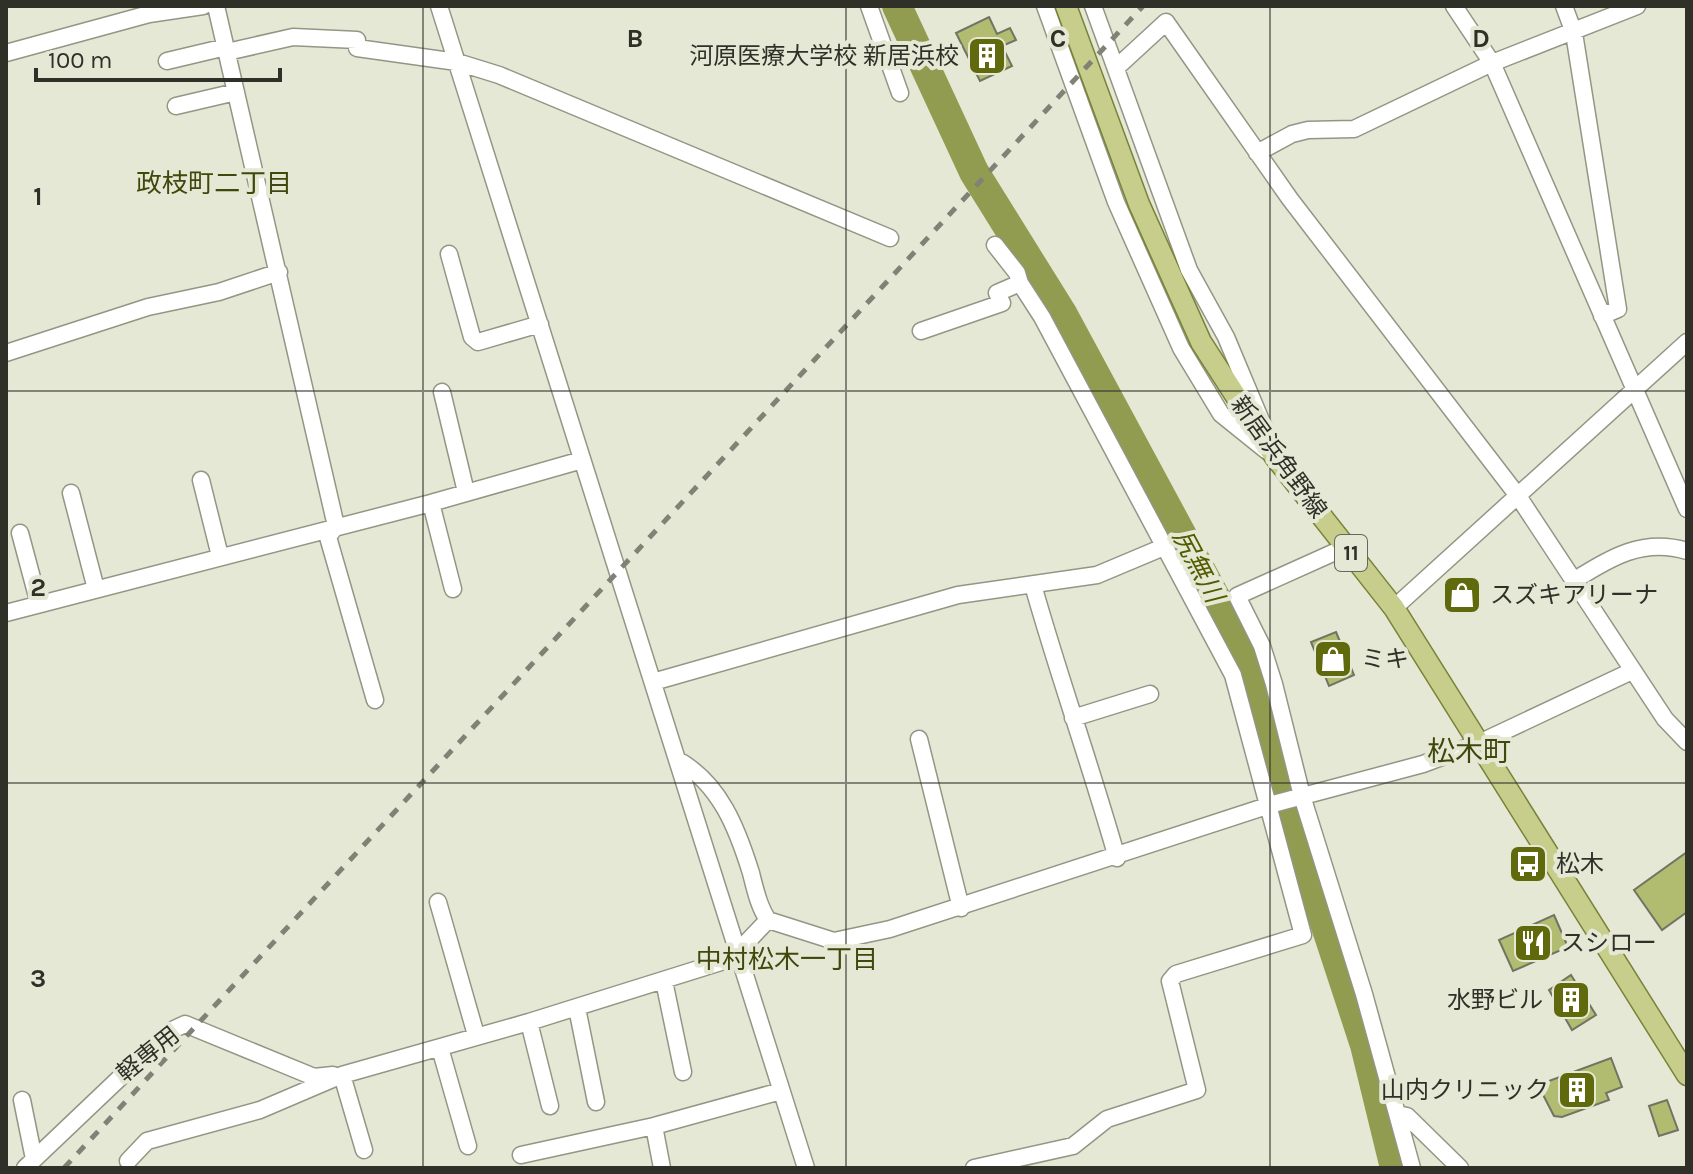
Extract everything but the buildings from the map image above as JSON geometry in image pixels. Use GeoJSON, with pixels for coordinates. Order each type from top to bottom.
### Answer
{"type":"FeatureCollection","features":[{"type":"Feature","properties":{"kind":"main road","name":"新居浜角野線"},"geometry":{"type":"LineString","coordinates":[[1066,6],[1139,204],[1201,342],[1275,457],[1394,608],[1687,1075]]}},
{"type":"Feature","properties":{"kind":"street"},"geometry":{"type":"LineString","coordinates":[[6,53],[149,14],[203,6]]}},
{"type":"Feature","properties":{"kind":"street"},"geometry":{"type":"LineString","coordinates":[[216,6],[336,526],[328,537],[375,700]]}},
{"type":"Feature","properties":{"kind":"street"},"geometry":{"type":"LineString","coordinates":[[439,6],[806,1168]]}},
{"type":"Feature","properties":{"kind":"street"},"geometry":{"type":"LineString","coordinates":[[869,6],[900,93]]}},
{"type":"Feature","properties":{"kind":"street"},"geometry":{"type":"LineString","coordinates":[[1045,6],[1116,202],[1181,348],[1221,414],[1275,457]]}},
{"type":"Feature","properties":{"kind":"street"},"geometry":{"type":"LineString","coordinates":[[1093,6],[1189,270],[1226,337],[1275,457]]}},
{"type":"Feature","properties":{"kind":"street"},"geometry":{"type":"LineString","coordinates":[[1454,6],[1492,63],[1686,507]]}},
{"type":"Feature","properties":{"kind":"street"},"geometry":{"type":"LineString","coordinates":[[1564,6],[1574,33],[1618,309],[1602,316]]}},
{"type":"Feature","properties":{"kind":"street"},"geometry":{"type":"LineString","coordinates":[[1257,153],[1308,130],[1354,129],[1492,63],[1637,6]]}},
{"type":"Feature","properties":{"kind":"street"},"geometry":{"type":"LineString","coordinates":[[1116,68],[1166,22],[1257,153],[1518,496],[1632,671],[1665,719],[1687,742]]}},
{"type":"Feature","properties":{"kind":"street"},"geometry":{"type":"LineString","coordinates":[[167,61],[293,37],[357,40],[357,48],[457,62],[736,171],[847,223],[890,238]]}},
{"type":"Feature","properties":{"kind":"street"},"geometry":{"type":"LineString","coordinates":[[176,106],[236,92]]}},
{"type":"Feature","properties":{"kind":"street"},"geometry":{"type":"LineString","coordinates":[[974,1168],[1073,1146],[1107,1119],[1197,1090],[1170,981],[1176,974],[1303,935],[1271,805],[1233,675],[1049,329],[1017,273],[995,245]]}},
{"type":"Feature","properties":{"kind":"street"},"geometry":{"type":"LineString","coordinates":[[449,254],[472,337],[478,342],[540,324]]}},
{"type":"Feature","properties":{"kind":"street"},"geometry":{"type":"LineString","coordinates":[[6,353],[148,307],[219,292],[279,272]]}},
{"type":"Feature","properties":{"kind":"street"},"geometry":{"type":"LineString","coordinates":[[921,331],[1002,303],[997,293],[1020,283]]}},
{"type":"Feature","properties":{"kind":"street"},"geometry":{"type":"LineString","coordinates":[[1394,608],[1687,342]]}},
{"type":"Feature","properties":{"kind":"street"},"geometry":{"type":"LineString","coordinates":[[442,392],[466,492]]}},
{"type":"Feature","properties":{"kind":"street"},"geometry":{"type":"LineString","coordinates":[[6,613],[431,503],[582,460]]}},
{"type":"Feature","properties":{"kind":"street"},"geometry":{"type":"LineString","coordinates":[[201,480],[220,556]]}},
{"type":"Feature","properties":{"kind":"street"},"geometry":{"type":"LineString","coordinates":[[71,493],[96,589]]}},
{"type":"Feature","properties":{"kind":"street"},"geometry":{"type":"LineString","coordinates":[[431,503],[453,589]]}},
{"type":"Feature","properties":{"kind":"street"},"geometry":{"type":"LineString","coordinates":[[20,533],[39,604]]}},
{"type":"Feature","properties":{"kind":"street"},"geometry":{"type":"LineString","coordinates":[[653,682],[958,595],[1097,575],[1166,546]]}},
{"type":"Feature","properties":{"kind":"street"},"geometry":{"type":"LineString","coordinates":[[1346,547],[1237,596],[1262,646],[1300,797],[1412,1168]]}},
{"type":"Feature","properties":{"kind":"street"},"geometry":{"type":"LineString","coordinates":[[1575,580],[1609,559],[1639,547],[1673,547],[1687,551]]}},
{"type":"Feature","properties":{"kind":"street"},"geometry":{"type":"LineString","coordinates":[[1033,585],[1117,858]]}},
{"type":"Feature","properties":{"kind":"street"},"geometry":{"type":"LineString","coordinates":[[768,920],[834,941],[890,929],[1117,858],[1271,805],[1423,764],[1479,743],[1632,671]]}},
{"type":"Feature","properties":{"kind":"street"},"geometry":{"type":"LineString","coordinates":[[1073,718],[1150,694]]}},
{"type":"Feature","properties":{"kind":"street"},"geometry":{"type":"LineString","coordinates":[[919,739],[961,908]]}},
{"type":"Feature","properties":{"kind":"street"},"geometry":{"type":"LineString","coordinates":[[678,760],[695,770],[715,791],[733,824],[768,920]]}},
{"type":"Feature","properties":{"kind":"street"},"geometry":{"type":"LineString","coordinates":[[438,902],[476,1035]]}},
{"type":"Feature","properties":{"kind":"street"},"geometry":{"type":"LineString","coordinates":[[128,1161],[147,1141],[260,1110],[342,1075],[577,1008],[740,956],[747,942],[768,920]]}},
{"type":"Feature","properties":{"kind":"street"},"geometry":{"type":"LineString","coordinates":[[664,981],[683,1072]]}},
{"type":"Feature","properties":{"kind":"street"},"geometry":{"type":"LineString","coordinates":[[577,1008],[596,1102]]}},
{"type":"Feature","properties":{"kind":"street"},"geometry":{"type":"LineString","coordinates":[[529,1022],[550,1106]]}},
{"type":"Feature","properties":{"kind":"street","name":"軽専用"},"geometry":{"type":"LineString","coordinates":[[29,1164],[168,1032],[185,1024],[314,1077],[342,1075]]}},
{"type":"Feature","properties":{"kind":"street"},"geometry":{"type":"LineString","coordinates":[[440,1048],[468,1146]]}},
{"type":"Feature","properties":{"kind":"street"},"geometry":{"type":"LineString","coordinates":[[342,1075],[364,1150]]}},
{"type":"Feature","properties":{"kind":"street"},"geometry":{"type":"LineString","coordinates":[[521,1155],[654,1126],[781,1091]]}},
{"type":"Feature","properties":{"kind":"street"},"geometry":{"type":"LineString","coordinates":[[22,1100],[29,1164]]}},
{"type":"Feature","properties":{"kind":"street"},"geometry":{"type":"LineString","coordinates":[[1397,1114],[1407,1116],[1460,1168]]}},
{"type":"Feature","properties":{"kind":"street"},"geometry":{"type":"LineString","coordinates":[[654,1126],[662,1168]]}},
{"type":"Feature","properties":{"kind":"waterway","name":"尻無川"},"geometry":{"type":"LineString","coordinates":[[897,6],[974,172],[1063,315],[1247,656],[1299,844],[1365,1045],[1395,1168]]}},
{"type":"Feature","properties":{"kind":"railway"},"geometry":{"type":"LineString","coordinates":[[64,1168],[1143,6]]}},
{"type":"Feature","properties":{"kind":"place","name":"河原医療大学校 新居浜校"},"geometry":{"type":"Point","coordinates":[987,56]}},
{"type":"Feature","properties":{"kind":"place","name":"スズキアリーナ"},"geometry":{"type":"Point","coordinates":[1462,595]}},
{"type":"Feature","properties":{"kind":"place","name":"ミキ"},"geometry":{"type":"Point","coordinates":[1333,659]}},
{"type":"Feature","properties":{"kind":"place","name":"松木"},"geometry":{"type":"Point","coordinates":[1528,864]}},
{"type":"Feature","properties":{"kind":"place","name":"スシロー"},"geometry":{"type":"Point","coordinates":[1533,943]}},
{"type":"Feature","properties":{"kind":"place","name":"水野ビル"},"geometry":{"type":"Point","coordinates":[1571,1000]}},
{"type":"Feature","properties":{"kind":"place","name":"山内クリニック"},"geometry":{"type":"Point","coordinates":[1577,1090]}},
{"type":"Feature","properties":{"kind":"district","name":"政枝町二丁目"},"geometry":{"type":"Point","coordinates":[214,183]}},
{"type":"Feature","properties":{"kind":"district","name":"松木町"},"geometry":{"type":"Point","coordinates":[1469,751]}},
{"type":"Feature","properties":{"kind":"district","name":"中村松木一丁目"},"geometry":{"type":"Point","coordinates":[787,959]}}]}
